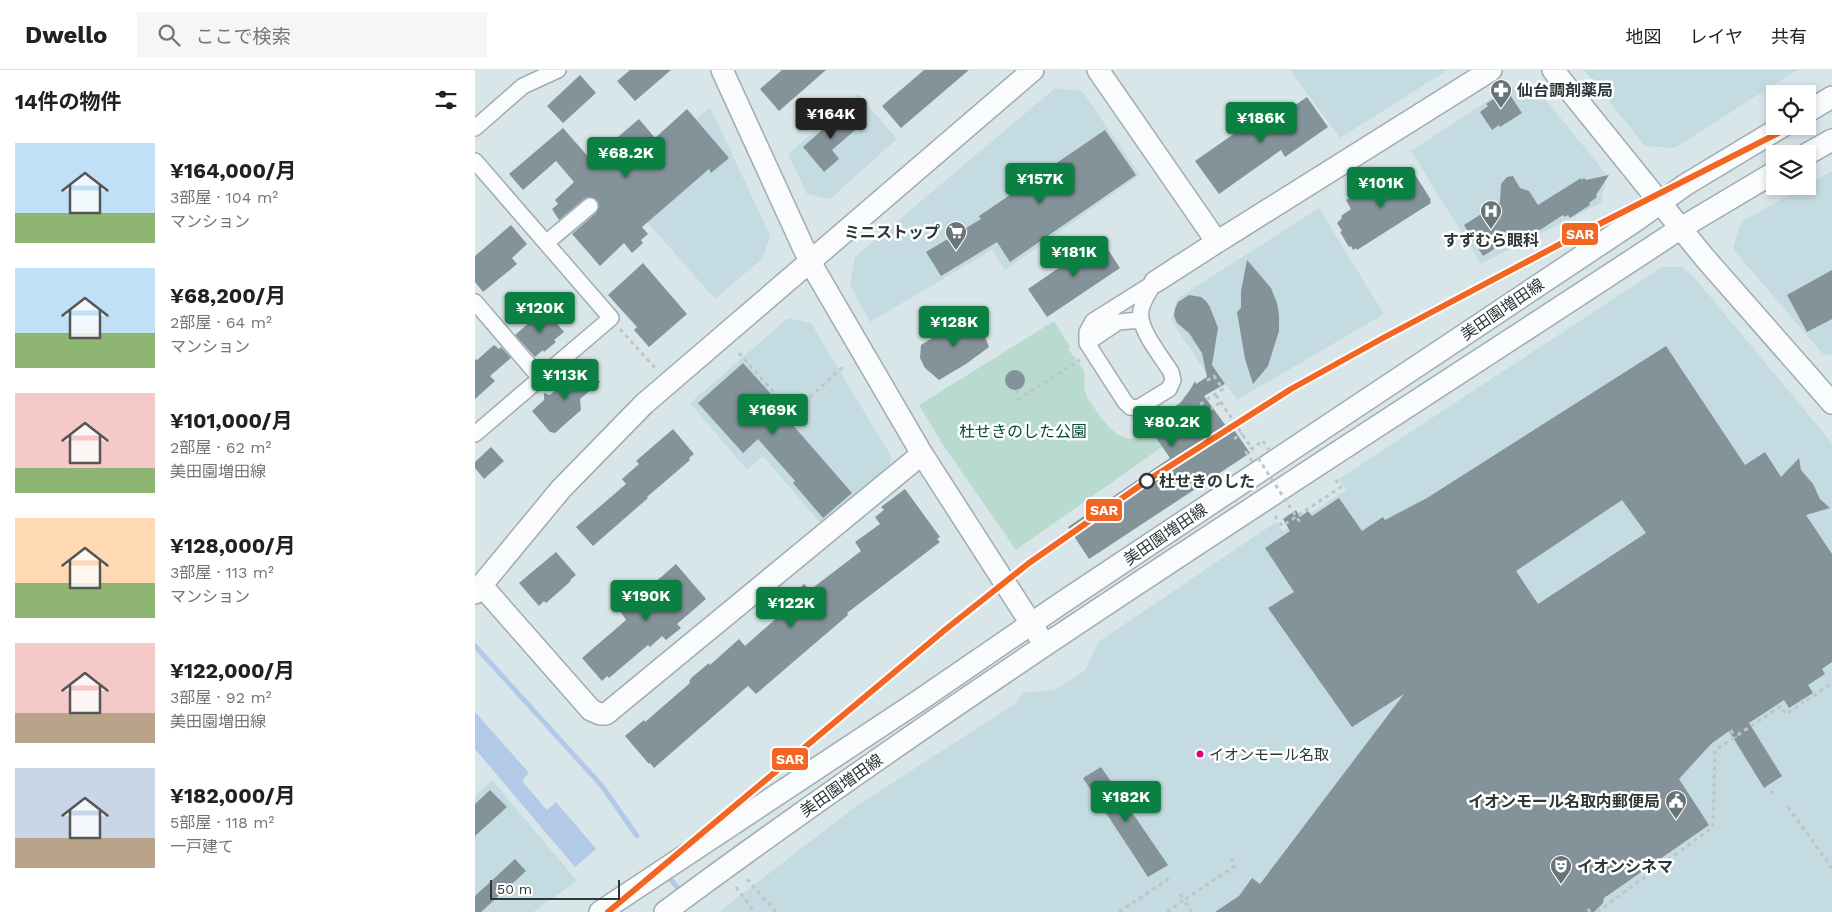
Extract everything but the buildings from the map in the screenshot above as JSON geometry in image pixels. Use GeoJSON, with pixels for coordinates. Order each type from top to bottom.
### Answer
{"type":"FeatureCollection","features":[{"type":"Feature","properties":{"kind":"street"},"geometry":{"type":"LineString","coordinates":[[475,128],[523,86],[558,70]]}},
{"type":"Feature","properties":{"kind":"street"},"geometry":{"type":"LineString","coordinates":[[722,70],[810,262],[922,454],[1045,644]]}},
{"type":"Feature","properties":{"kind":"street"},"geometry":{"type":"LineString","coordinates":[[922,454],[606,714],[600,714],[591,710],[479,590],[561,489],[644,404],[1033,70]]}},
{"type":"Feature","properties":{"kind":"street"},"geometry":{"type":"LineString","coordinates":[[1098,70],[1217,242]]}},
{"type":"Feature","properties":{"kind":"street"},"geometry":{"type":"LineString","coordinates":[[1155,282],[1145,298],[1140,311],[1142,326],[1171,372],[1173,380],[1169,389],[1138,408],[1130,407],[1087,343],[1087,332],[1093,320],[1491,70]]}},
{"type":"Feature","properties":{"kind":"street"},"geometry":{"type":"LineString","coordinates":[[1553,70],[1704,257],[1828,391]]}},
{"type":"Feature","properties":{"kind":"street"},"geometry":{"type":"LineString","coordinates":[[1816,107],[1832,97]]}},
{"type":"Feature","properties":{"kind":"street","name":"美田園増田線"},"geometry":{"type":"LineString","coordinates":[[600,912],[920,700],[1031,623],[1621,230],[1685,185],[1768,135]]}},
{"type":"Feature","properties":{"kind":"street"},"geometry":{"type":"LineString","coordinates":[[1816,149],[1832,140]]}},
{"type":"Feature","properties":{"kind":"street"},"geometry":{"type":"LineString","coordinates":[[475,161],[611,318],[475,434]]}},
{"type":"Feature","properties":{"kind":"street","name":"美田園増田線"},"geometry":{"type":"LineString","coordinates":[[665,912],[777,830],[1045,644],[1681,228],[1766,177]]}},
{"type":"Feature","properties":{"kind":"street"},"geometry":{"type":"LineString","coordinates":[[546,243],[590,206]]}},
{"type":"Feature","properties":{"kind":"street"},"geometry":{"type":"LineString","coordinates":[[475,302],[541,379]]}},
{"type":"Feature","properties":{"kind":"street"},"geometry":{"type":"LineString","coordinates":[[1087,343],[1118,322],[1141,320]]}},
{"type":"Feature","properties":{"kind":"path"},"geometry":{"type":"LineString","coordinates":[[611,318],[655,368]]}},
{"type":"Feature","properties":{"kind":"path"},"geometry":{"type":"LineString","coordinates":[[739,354],[792,413],[843,367]]}},
{"type":"Feature","properties":{"kind":"path"},"geometry":{"type":"LineString","coordinates":[[1016,390],[1018,400],[1081,360]]}},
{"type":"Feature","properties":{"kind":"path"},"geometry":{"type":"LineString","coordinates":[[1167,427],[1223,389],[1214,376],[1205,382]]}},
{"type":"Feature","properties":{"kind":"path"},"geometry":{"type":"LineString","coordinates":[[1216,394],[1253,450],[1247,452],[1248,455]]}},
{"type":"Feature","properties":{"kind":"path"},"geometry":{"type":"LineString","coordinates":[[1162,419],[1173,435],[1221,402]]}},
{"type":"Feature","properties":{"kind":"path"},"geometry":{"type":"LineString","coordinates":[[1234,439],[1242,433]]}},
{"type":"Feature","properties":{"kind":"path"},"geometry":{"type":"LineString","coordinates":[[1258,458],[1301,524]]}},
{"type":"Feature","properties":{"kind":"path"},"geometry":{"type":"LineString","coordinates":[[1275,516],[1282,526],[1341,487],[1334,477]]}},
{"type":"Feature","properties":{"kind":"path"},"geometry":{"type":"LineString","coordinates":[[1597,912],[1713,827],[1715,750],[1781,706],[1786,714],[1832,683]]}},
{"type":"Feature","properties":{"kind":"path"},"geometry":{"type":"LineString","coordinates":[[1731,730],[1736,737]]}},
{"type":"Feature","properties":{"kind":"path"},"geometry":{"type":"LineString","coordinates":[[1789,807],[1832,868]]}},
{"type":"Feature","properties":{"kind":"path"},"geometry":{"type":"LineString","coordinates":[[1167,912],[1235,866],[1231,859]]}},
{"type":"Feature","properties":{"kind":"path"},"geometry":{"type":"LineString","coordinates":[[1119,912],[1169,878]]}},
{"type":"Feature","properties":{"kind":"path"},"geometry":{"type":"LineString","coordinates":[[747,879],[776,912]]}},
{"type":"Feature","properties":{"kind":"path"},"geometry":{"type":"LineString","coordinates":[[736,887],[754,912]]}},
{"type":"Feature","properties":{"kind":"path"},"geometry":{"type":"LineString","coordinates":[[1180,894],[1192,912]]}},
{"type":"Feature","properties":{"kind":"shaded area"},"geometry":{"type":"Polygon","coordinates":[[[1290,70],[1448,70],[1340,138],[1290,70]]]}},
{"type":"Feature","properties":{"kind":"shaded area"},"geometry":{"type":"Polygon","coordinates":[[[1584,70],[1797,70],[1774,85],[1766,85],[1766,90],[1675,148],[1645,146],[1584,70]]]}},
{"type":"Feature","properties":{"kind":"shaded area"},"geometry":{"type":"Polygon","coordinates":[[[1510,86],[1538,90],[1607,175],[1601,203],[1481,264],[1411,151],[1510,86]]]}},
{"type":"Feature","properties":{"kind":"shaded area"},"geometry":{"type":"Polygon","coordinates":[[[1055,88],[1082,91],[1140,175],[1005,270],[992,250],[870,322],[850,285],[855,257],[1055,88]]]}},
{"type":"Feature","properties":{"kind":"shaded area"},"geometry":{"type":"Polygon","coordinates":[[[858,94],[897,139],[830,199],[807,194],[788,154],[858,94]]]}},
{"type":"Feature","properties":{"kind":"shaded area"},"geometry":{"type":"Polygon","coordinates":[[[710,107],[770,235],[763,258],[715,299],[617,188],[710,107]]]}},
{"type":"Feature","properties":{"kind":"shaded area"},"geometry":{"type":"Polygon","coordinates":[[[1832,171],[1832,355],[1823,354],[1733,249],[1741,222],[1789,195],[1816,195],[1816,180],[1832,171]]]}},
{"type":"Feature","properties":{"kind":"shaded area"},"geometry":{"type":"Polygon","coordinates":[[[1319,208],[1384,314],[1237,400],[1216,371],[1208,376],[1171,320],[1178,298],[1319,208]]]}},
{"type":"Feature","properties":{"kind":"shaded area"},"geometry":{"type":"Polygon","coordinates":[[[1662,267],[1682,267],[1693,276],[1832,443],[1832,912],[719,912],[855,807],[1016,703],[1022,693],[1055,690],[1085,670],[1098,642],[1276,522],[1283,531],[1346,490],[1339,479],[1662,267]]]}},
{"type":"Feature","properties":{"kind":"shaded area"},"geometry":{"type":"Polygon","coordinates":[[[788,318],[811,323],[891,456],[889,467],[820,523],[763,456],[747,470],[690,403],[788,318]]]}},
{"type":"Feature","properties":{"kind":"shaded area"},"geometry":{"type":"Polygon","coordinates":[[[492,780],[577,881],[533,912],[475,912],[475,796],[492,780]]]}},
{"type":"Feature","properties":{"kind":"green space","name":"杜せきのした公園"},"geometry":{"type":"Polygon","coordinates":[[[1054,321],[1070,347],[1068,349],[1084,372],[1084,389],[1087,397],[1108,426],[1120,436],[1127,438],[1143,437],[1152,432],[1162,447],[1016,550],[943,445],[919,405],[1054,321]]]}},
{"type":"Feature","properties":{"kind":"water"},"geometry":{"type":"Polygon","coordinates":[[[475,712],[529,773],[522,781],[547,810],[556,802],[596,849],[575,867],[475,749],[475,712]]]}},
{"type":"Feature","properties":{"kind":"waterway"},"geometry":{"type":"LineString","coordinates":[[475,646],[602,786],[637,836]]}},
{"type":"Feature","properties":{"kind":"waterway"},"geometry":{"type":"LineString","coordinates":[[669,878],[679,889]]}},
{"type":"Feature","properties":{"kind":"transit line","name":"SAR"},"geometry":{"type":"LineString","coordinates":[[608,912],[946,629],[1029,563],[1148,480],[1291,389],[1383,338],[1566,241],[1774,135]]}},
{"type":"Feature","properties":{"kind":"place","name":"仙台調剤薬局"},"geometry":{"type":"Point","coordinates":[1501,109]}},
{"type":"Feature","properties":{"kind":"place","name":"すずむら眼科"},"geometry":{"type":"Point","coordinates":[1491,230]}},
{"type":"Feature","properties":{"kind":"place","name":"ミニストップ"},"geometry":{"type":"Point","coordinates":[956,251]}},
{"type":"Feature","properties":{"kind":"place","name":"杜せきのした"},"geometry":{"type":"Point","coordinates":[1147,481]}},
{"type":"Feature","properties":{"kind":"place","name":"イオンモール名取"},"geometry":{"type":"Point","coordinates":[1200,754]}},
{"type":"Feature","properties":{"kind":"place","name":"イオンモール名取内郵便局"},"geometry":{"type":"Point","coordinates":[1676,820]}},
{"type":"Feature","properties":{"kind":"place","name":"イオンシネマ"},"geometry":{"type":"Point","coordinates":[1561,885]}}]}
